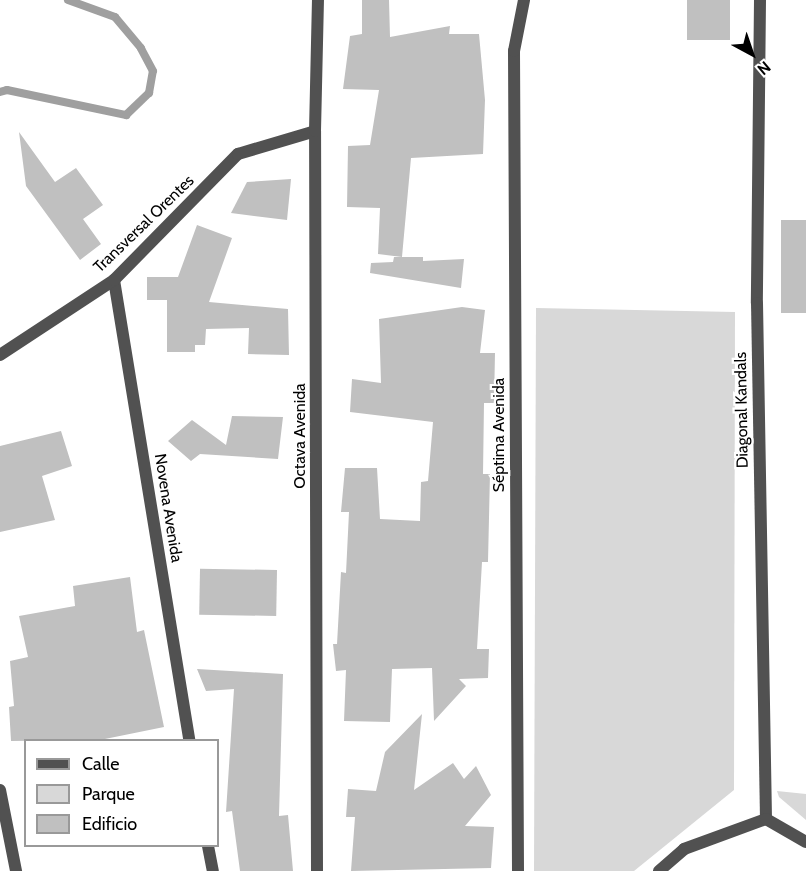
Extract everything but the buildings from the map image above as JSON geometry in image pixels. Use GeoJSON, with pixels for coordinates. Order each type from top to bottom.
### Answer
{"type":"FeatureCollection","features":[{"type":"Feature","properties":{"kind":"street","name":"Octava Avenida"},"geometry":{"type":"LineString","coordinates":[[317,871],[315,131],[318,0]]}},
{"type":"Feature","properties":{"kind":"street","name":"Séptima Avenida"},"geometry":{"type":"LineString","coordinates":[[518,871],[514,51],[524,0]]}},
{"type":"Feature","properties":{"kind":"street","name":"Diagonal Kandals"},"geometry":{"type":"LineString","coordinates":[[760,0],[757,303],[766,819]]}},
{"type":"Feature","properties":{"kind":"street","name":"Transversal Orentes"},"geometry":{"type":"LineString","coordinates":[[0,355],[114,280],[238,154],[315,131]]}},
{"type":"Feature","properties":{"kind":"street","name":"Novena Avenida"},"geometry":{"type":"LineString","coordinates":[[114,280],[189,739]]}},
{"type":"Feature","properties":{"kind":"street"},"geometry":{"type":"LineString","coordinates":[[0,790],[16,871]]}},
{"type":"Feature","properties":{"kind":"street"},"geometry":{"type":"LineString","coordinates":[[659,871],[684,849],[766,819],[806,842]]}},
{"type":"Feature","properties":{"kind":"street"},"geometry":{"type":"LineString","coordinates":[[208,847],[213,871]]}},
{"type":"Feature","properties":{"kind":"green space"},"geometry":{"type":"Polygon","coordinates":[[[536,308],[735,312],[734,790],[634,871],[534,871],[536,308]]]}},
{"type":"Feature","properties":{"kind":"green space"},"geometry":{"type":"Polygon","coordinates":[[[777,791],[806,794],[806,820],[779,797],[777,791]]]}},
{"type":"Feature","properties":{"kind":"waterway"},"geometry":{"type":"LineString","coordinates":[[0,92],[7,90],[126,115],[149,93],[153,71],[141,48],[115,17],[68,0]]}}]}
